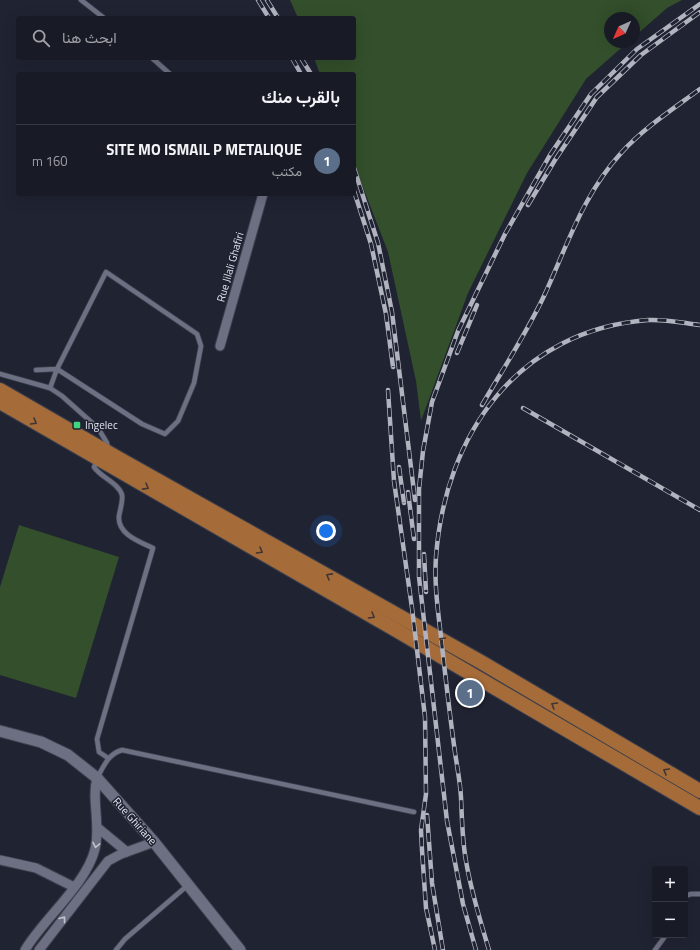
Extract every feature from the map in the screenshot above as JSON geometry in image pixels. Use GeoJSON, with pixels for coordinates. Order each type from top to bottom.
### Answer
{"type":"FeatureCollection","features":[{"type":"Feature","properties":{"kind":"main road"},"geometry":{"type":"LineString","coordinates":[[0,390],[103,456],[348,602],[700,808]]}},
{"type":"Feature","properties":{"kind":"main road"},"geometry":{"type":"LineString","coordinates":[[0,402],[103,456],[481,662],[700,791]]}},
{"type":"Feature","properties":{"kind":"street","name":"Rue Jilali Ghafiri"},"geometry":{"type":"LineString","coordinates":[[220,346],[263,196]]}},
{"type":"Feature","properties":{"kind":"street","name":"Rue Ghiriane"},"geometry":{"type":"LineString","coordinates":[[0,731],[41,742],[68,755],[98,778],[154,842],[240,950]]}},
{"type":"Feature","properties":{"kind":"street"},"geometry":{"type":"LineString","coordinates":[[25,950],[74,887],[92,858],[98,828],[96,795],[98,778]]}},
{"type":"Feature","properties":{"kind":"street"},"geometry":{"type":"LineString","coordinates":[[98,828],[127,852]]}},
{"type":"Feature","properties":{"kind":"street"},"geometry":{"type":"LineString","coordinates":[[39,950],[104,865],[127,852],[154,842]]}},
{"type":"Feature","properties":{"kind":"street"},"geometry":{"type":"LineString","coordinates":[[0,860],[36,868],[74,887]]}},
{"type":"Feature","properties":{"kind":"lane"},"geometry":{"type":"LineString","coordinates":[[81,0],[101,16]]}},
{"type":"Feature","properties":{"kind":"lane"},"geometry":{"type":"LineString","coordinates":[[154,60],[168,72]]}},
{"type":"Feature","properties":{"kind":"lane"},"geometry":{"type":"LineString","coordinates":[[36,370],[57,368],[142,424],[165,434],[178,421],[194,384],[201,346],[198,334],[106,272],[57,368],[50,388]]}},
{"type":"Feature","properties":{"kind":"lane"},"geometry":{"type":"LineString","coordinates":[[0,374],[50,388],[62,396],[98,428],[107,443],[103,456],[94,467],[98,474],[118,488],[122,495],[118,519],[123,530],[132,538],[153,548],[96,739],[98,752],[108,758]]}},
{"type":"Feature","properties":{"kind":"lane"},"geometry":{"type":"LineString","coordinates":[[98,778],[108,758],[114,752],[122,750],[414,812]]}},
{"type":"Feature","properties":{"kind":"lane"},"geometry":{"type":"LineString","coordinates":[[116,950],[125,939],[188,885]]}},
{"type":"Feature","properties":{"kind":"lane"},"geometry":{"type":"LineString","coordinates":[[688,895],[700,894]]}},
{"type":"Feature","properties":{"kind":"lane"},"geometry":{"type":"LineString","coordinates":[[654,950],[664,938]]}},
{"type":"Feature","properties":{"kind":"green space"},"geometry":{"type":"Polygon","coordinates":[[[290,0],[682,0],[667,8],[640,32],[640,12],[604,12],[604,48],[621,48],[586,79],[527,173],[468,293],[421,421],[416,381],[388,252],[356,169],[356,72],[319,72],[315,60],[356,60],[356,16],[297,16],[290,0]]]}},
{"type":"Feature","properties":{"kind":"green space"},"geometry":{"type":"Polygon","coordinates":[[[19,525],[119,557],[76,698],[0,675],[0,587],[19,525]]]}},
{"type":"Feature","properties":{"kind":"railway"},"geometry":{"type":"LineString","coordinates":[[258,0],[268,16]]}},
{"type":"Feature","properties":{"kind":"railway"},"geometry":{"type":"LineString","coordinates":[[267,0],[277,16]]}},
{"type":"Feature","properties":{"kind":"railway"},"geometry":{"type":"LineString","coordinates":[[476,950],[463,904],[447,821],[419,577],[419,489],[423,451],[432,402],[458,331],[505,234],[550,155],[591,94],[637,49],[700,4]]}},
{"type":"Feature","properties":{"kind":"railway"},"geometry":{"type":"LineString","coordinates":[[528,205],[555,160],[597,97],[641,55],[700,12]]}},
{"type":"Feature","properties":{"kind":"railway"},"geometry":{"type":"LineString","coordinates":[[293,60],[300,72]]}},
{"type":"Feature","properties":{"kind":"railway"},"geometry":{"type":"LineString","coordinates":[[302,60],[310,72]]}},
{"type":"Feature","properties":{"kind":"railway"},"geometry":{"type":"LineString","coordinates":[[482,405],[537,310],[577,221],[586,203],[608,168],[640,135],[700,89]]}},
{"type":"Feature","properties":{"kind":"railway"},"geometry":{"type":"LineString","coordinates":[[356,174],[378,243],[392,312],[415,500]]}},
{"type":"Feature","properties":{"kind":"railway"},"geometry":{"type":"LineString","coordinates":[[356,196],[371,244],[386,314],[393,367]]}},
{"type":"Feature","properties":{"kind":"railway"},"geometry":{"type":"LineString","coordinates":[[457,353],[477,305]]}},
{"type":"Feature","properties":{"kind":"railway"},"geometry":{"type":"LineString","coordinates":[[489,950],[473,894],[465,853],[460,790],[437,597],[436,557],[442,512],[455,469],[473,431],[497,396],[526,367],[561,344],[602,328],[648,320],[700,325]]}},
{"type":"Feature","properties":{"kind":"railway"},"geometry":{"type":"LineString","coordinates":[[388,390],[394,481],[412,608],[425,717],[426,794],[421,830],[426,908],[435,950]]}},
{"type":"Feature","properties":{"kind":"railway"},"geometry":{"type":"LineString","coordinates":[[523,408],[700,510]]}},
{"type":"Feature","properties":{"kind":"railway"},"geometry":{"type":"LineString","coordinates":[[399,467],[404,503]]}},
{"type":"Feature","properties":{"kind":"railway"},"geometry":{"type":"LineString","coordinates":[[408,492],[414,539]]}},
{"type":"Feature","properties":{"kind":"railway"},"geometry":{"type":"LineString","coordinates":[[424,554],[426,592]]}},
{"type":"Feature","properties":{"kind":"railway"},"geometry":{"type":"LineString","coordinates":[[427,815],[432,883],[443,950]]}},
{"type":"Feature","properties":{"kind":"place","name":"Ingelec"},"geometry":{"type":"Point","coordinates":[77,425]}},
{"type":"Feature","properties":{"kind":"place","name":"SITE MO ISMAIL P METALIQUE"},"geometry":{"type":"Point","coordinates":[470,693]}}]}
